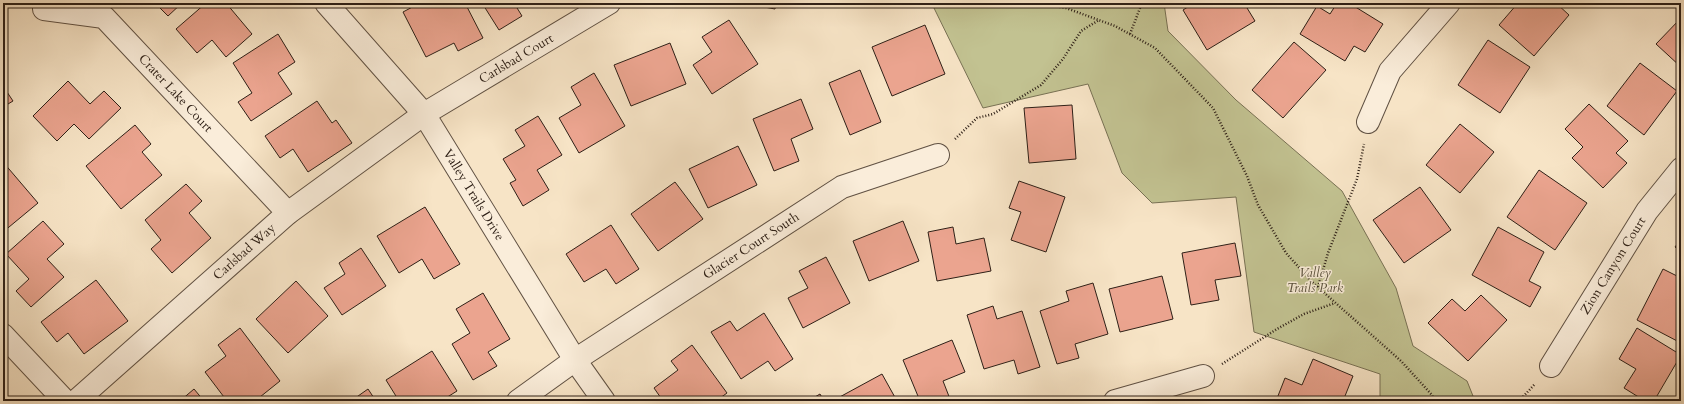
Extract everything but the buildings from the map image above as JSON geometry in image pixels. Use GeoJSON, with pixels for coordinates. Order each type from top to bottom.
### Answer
{"type":"FeatureCollection","features":[{"type":"Feature","properties":{"kind":"street","name":"Valley Trails Drive"},"geometry":{"type":"LineString","coordinates":[[326,3],[424,114],[576,360],[604,401]]}},
{"type":"Feature","properties":{"kind":"street","name":"Carlsbad Court"},"geometry":{"type":"LineString","coordinates":[[424,114],[609,3]]}},
{"type":"Feature","properties":{"kind":"street"},"geometry":{"type":"LineString","coordinates":[[1368,122],[1390,71],[1449,3]]}},
{"type":"Feature","properties":{"kind":"street","name":"Crater Lake Court"},"geometry":{"type":"LineString","coordinates":[[44,9],[104,17],[288,213]]}},
{"type":"Feature","properties":{"kind":"street","name":"Carlsbad Way"},"geometry":{"type":"LineString","coordinates":[[76,401],[288,213],[424,114]]}},
{"type":"Feature","properties":{"kind":"street","name":"Glacier Court South"},"geometry":{"type":"LineString","coordinates":[[518,401],[576,360],[842,187],[938,155]]}},
{"type":"Feature","properties":{"kind":"street","name":"Zion Canyon Court"},"geometry":{"type":"LineString","coordinates":[[1551,366],[1647,210],[1681,169]]}},
{"type":"Feature","properties":{"kind":"street"},"geometry":{"type":"LineString","coordinates":[[3,335],[65,401]]}},
{"type":"Feature","properties":{"kind":"street"},"geometry":{"type":"LineString","coordinates":[[1116,401],[1202,376]]}},
{"type":"Feature","properties":{"kind":"path"},"geometry":{"type":"LineString","coordinates":[[1036,3],[1066,8],[1115,26],[1155,48],[1213,108],[1247,176],[1258,205],[1286,253],[1318,287],[1401,361],[1432,395],[1434,401]]}},
{"type":"Feature","properties":{"kind":"path"},"geometry":{"type":"LineString","coordinates":[[1130,34],[1142,3]]}},
{"type":"Feature","properties":{"kind":"path"},"geometry":{"type":"LineString","coordinates":[[938,155],[977,118],[992,114],[1041,85],[1063,59],[1081,31],[1099,20]]}},
{"type":"Feature","properties":{"kind":"path"},"geometry":{"type":"LineString","coordinates":[[1318,287],[1328,253],[1357,179],[1368,122]]}},
{"type":"Feature","properties":{"kind":"path"},"geometry":{"type":"LineString","coordinates":[[1202,376],[1276,329],[1304,314],[1336,303]]}},
{"type":"Feature","properties":{"kind":"green space","name":"Valley Trails Park"},"geometry":{"type":"Polygon","coordinates":[[[920,3],[1164,3],[1168,31],[1236,100],[1342,191],[1396,288],[1413,346],[1467,381],[1475,401],[1380,401],[1380,374],[1254,332],[1236,197],[1152,203],[1122,173],[1088,84],[983,108],[933,6],[920,3]]]}}]}
